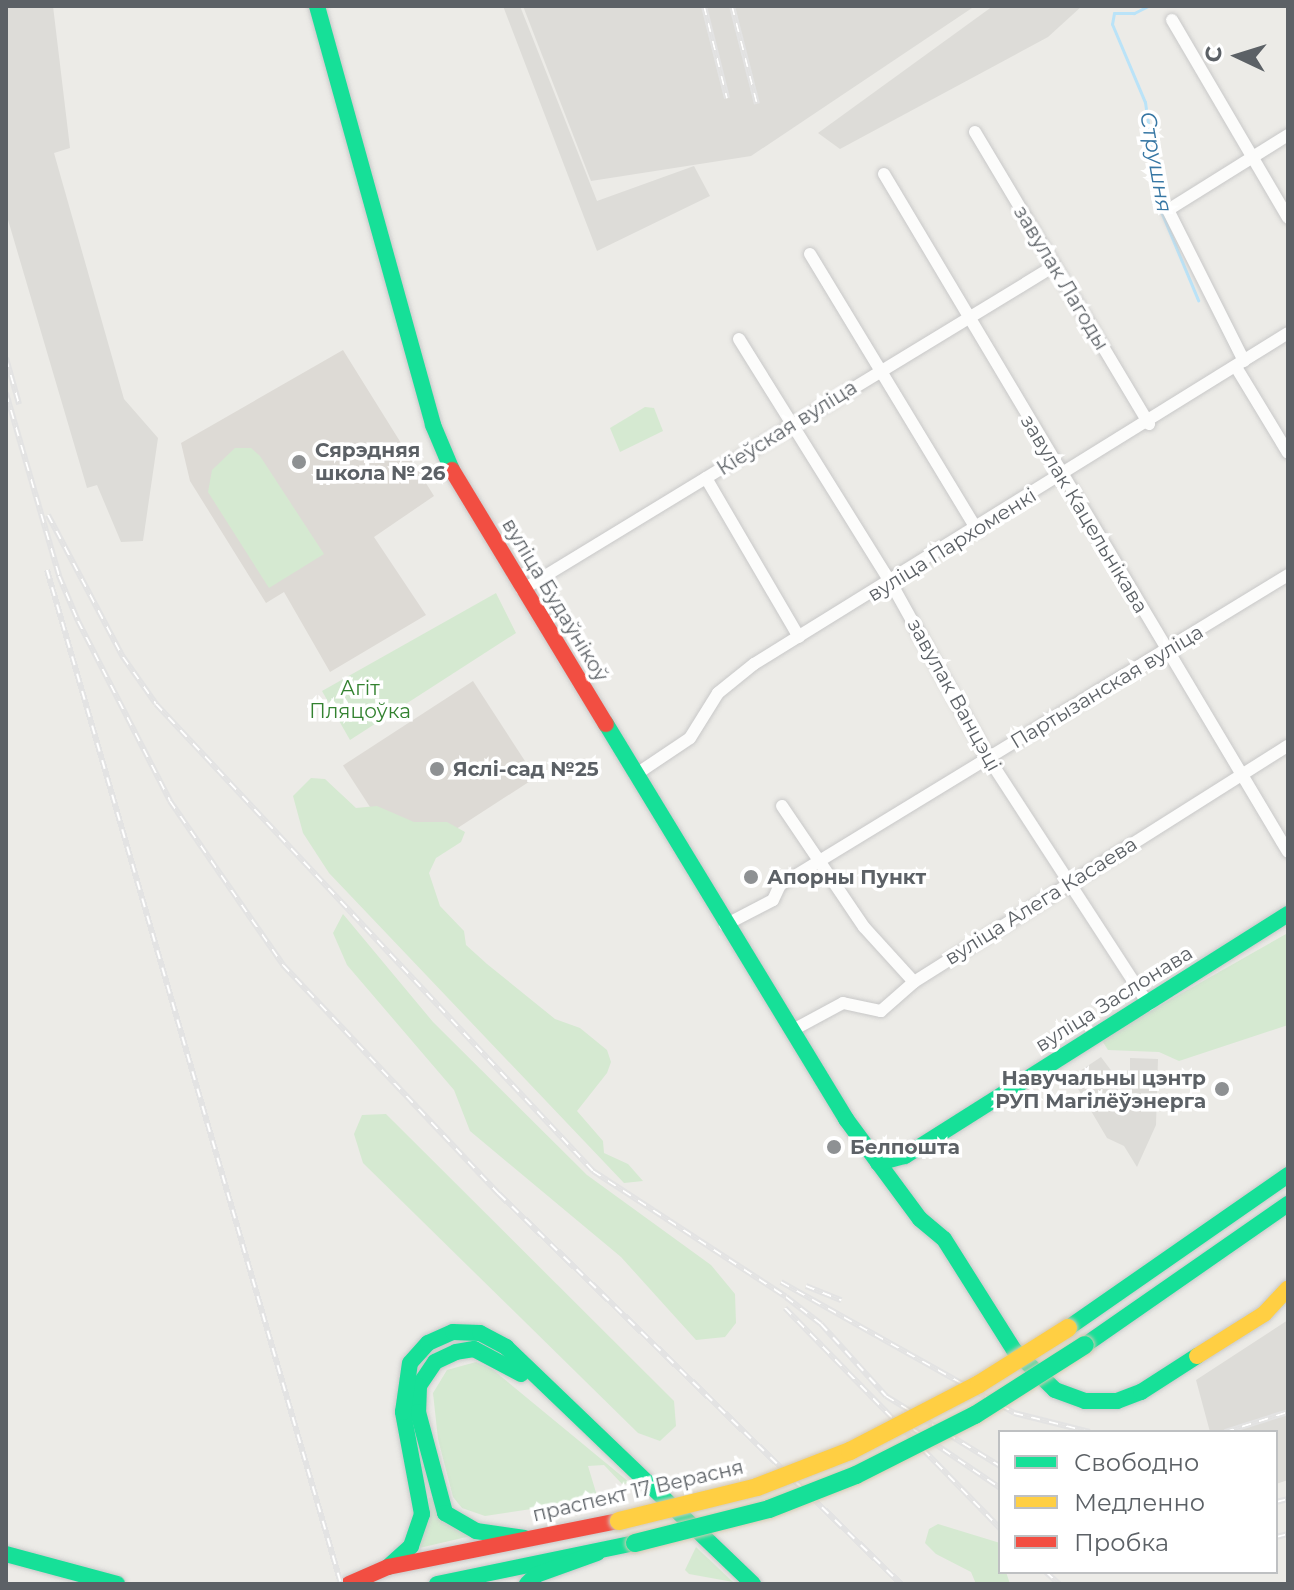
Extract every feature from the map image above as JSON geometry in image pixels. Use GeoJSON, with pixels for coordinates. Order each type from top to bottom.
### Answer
{"type":"FeatureCollection","features":[{"type":"Feature","properties":{"kind":"main road","name":"вуліца Будаўнікоў"},"geometry":{"type":"LineString","coordinates":[[317,6],[436,434],[522,590],[791,1031],[878,1163],[920,1219],[944,1239],[1014,1350],[1055,1390],[1085,1401],[1117,1401],[1141,1392],[1264,1314],[1288,1288]]}},
{"type":"Feature","properties":{"kind":"main road","name":"вуліца Заслонава"},"geometry":{"type":"LineString","coordinates":[[878,1163],[905,1156],[1149,1005],[1288,914]]}},
{"type":"Feature","properties":{"kind":"main road","name":"праспект 17 Верасня"},"geometry":{"type":"LineString","coordinates":[[349,1584],[388,1567],[619,1521],[757,1487],[850,1451],[979,1384],[1068,1328],[1288,1175]]}},
{"type":"Feature","properties":{"kind":"main road"},"geometry":{"type":"LineString","coordinates":[[437,1584],[635,1543],[769,1509],[856,1475],[975,1415],[1085,1345],[1288,1204]]}},
{"type":"Feature","properties":{"kind":"main road"},"geometry":{"type":"LineString","coordinates":[[388,1567],[411,1546],[422,1514],[404,1387],[410,1363],[428,1343],[453,1332],[480,1333],[506,1347],[560,1404],[753,1584]]}},
{"type":"Feature","properties":{"kind":"main road"},"geometry":{"type":"LineString","coordinates":[[526,1538],[476,1531],[445,1513],[418,1412],[419,1386],[435,1362],[474,1349],[501,1359],[560,1404]]}},
{"type":"Feature","properties":{"kind":"main road"},"geometry":{"type":"LineString","coordinates":[[527,1584],[536,1575],[578,1564],[602,1550]]}},
{"type":"Feature","properties":{"kind":"main road"},"geometry":{"type":"LineString","coordinates":[[6,1554],[117,1584]]}},
{"type":"Feature","properties":{"kind":"street"},"geometry":{"type":"LineString","coordinates":[[1172,20],[1288,218]]}},
{"type":"Feature","properties":{"kind":"street","name":"завулак Лагоды"},"geometry":{"type":"LineString","coordinates":[[975,132],[1149,424]]}},
{"type":"Feature","properties":{"kind":"street"},"geometry":{"type":"LineString","coordinates":[[1288,135],[1168,210],[1240,364],[1288,453]]}},
{"type":"Feature","properties":{"kind":"street","name":"завулак Кацельнікава"},"geometry":{"type":"LineString","coordinates":[[884,174],[1061,477],[1288,852]]}},
{"type":"Feature","properties":{"kind":"street"},"geometry":{"type":"LineString","coordinates":[[810,254],[977,530]]}},
{"type":"Feature","properties":{"kind":"street","name":"Кіеўская вуліца"},"geometry":{"type":"LineString","coordinates":[[522,590],[792,422],[1054,266]]}},
{"type":"Feature","properties":{"kind":"street","name":"вуліца Пархоменкі"},"geometry":{"type":"LineString","coordinates":[[635,775],[690,738],[718,693],[737,676],[1149,424],[1288,333]]}},
{"type":"Feature","properties":{"kind":"street","name":"завулак Ванцэці"},"geometry":{"type":"LineString","coordinates":[[739,339],[891,583],[989,759],[1149,1005]]}},
{"type":"Feature","properties":{"kind":"street"},"geometry":{"type":"LineString","coordinates":[[706,478],[799,637]]}},
{"type":"Feature","properties":{"kind":"street","name":"Партызанская вуліца"},"geometry":{"type":"LineString","coordinates":[[725,925],[773,900],[780,885],[1166,653],[1288,575]]}},
{"type":"Feature","properties":{"kind":"street","name":"вуліца Алега Касаева"},"geometry":{"type":"LineString","coordinates":[[791,1031],[843,1003],[881,1011],[914,982],[1288,746]]}},
{"type":"Feature","properties":{"kind":"street"},"geometry":{"type":"LineString","coordinates":[[782,806],[817,862],[914,982]]}},
{"type":"Feature","properties":{"kind":"shaded area"},"geometry":{"type":"Polygon","coordinates":[[[6,6],[53,6],[70,148],[54,153],[124,399],[158,438],[143,541],[121,542],[97,485],[87,488],[6,213],[6,6]]]}},
{"type":"Feature","properties":{"kind":"shaded area"},"geometry":{"type":"Polygon","coordinates":[[[503,6],[520,6],[597,201],[694,166],[710,196],[597,251],[503,6]]]}},
{"type":"Feature","properties":{"kind":"shaded area"},"geometry":{"type":"Polygon","coordinates":[[[523,6],[975,6],[751,156],[591,181],[523,6]]]}},
{"type":"Feature","properties":{"kind":"shaded area"},"geometry":{"type":"Polygon","coordinates":[[[993,6],[1082,6],[1048,37],[840,149],[818,133],[993,6]]]}},
{"type":"Feature","properties":{"kind":"shaded area","name":"Сярэдняя школа № 26"},"geometry":{"type":"Polygon","coordinates":[[[343,350],[434,496],[374,537],[426,615],[330,672],[284,592],[266,603],[190,481],[181,443],[343,350]]]}},
{"type":"Feature","properties":{"kind":"shaded area","name":"Яслі-сад №25"},"geometry":{"type":"Polygon","coordinates":[[[473,681],[536,777],[406,862],[343,765],[473,681]]]}},
{"type":"Feature","properties":{"kind":"shaded area"},"geometry":{"type":"Polygon","coordinates":[[[1101,1057],[1113,1073],[1130,1070],[1130,1058],[1158,1059],[1156,1125],[1137,1167],[1124,1146],[1107,1138],[1071,1077],[1101,1057]]]}},
{"type":"Feature","properties":{"kind":"shaded area"},"geometry":{"type":"Polygon","coordinates":[[[1288,1320],[1288,1480],[1278,1483],[1278,1430],[1209,1430],[1196,1380],[1288,1320]]]}},
{"type":"Feature","properties":{"kind":"green space"},"geometry":{"type":"Polygon","coordinates":[[[645,407],[654,408],[663,431],[620,452],[610,428],[645,407]]]}},
{"type":"Feature","properties":{"kind":"green space"},"geometry":{"type":"Polygon","coordinates":[[[235,448],[251,448],[260,456],[324,554],[269,588],[208,492],[212,470],[235,448]]]}},
{"type":"Feature","properties":{"kind":"green space","name":"Агіт Пляцоўка"},"geometry":{"type":"Polygon","coordinates":[[[496,593],[516,633],[350,740],[322,691],[496,593]]]}},
{"type":"Feature","properties":{"kind":"green space"},"geometry":{"type":"Polygon","coordinates":[[[311,778],[325,779],[356,808],[377,806],[414,822],[447,822],[465,832],[461,842],[436,858],[429,873],[440,906],[464,931],[466,945],[487,964],[555,1019],[580,1028],[607,1050],[611,1062],[607,1073],[577,1111],[603,1141],[604,1153],[628,1164],[643,1181],[624,1183],[329,873],[303,833],[293,796],[311,778]]]}},
{"type":"Feature","properties":{"kind":"green space"},"geometry":{"type":"Polygon","coordinates":[[[343,914],[433,1022],[587,1175],[711,1265],[735,1294],[736,1323],[725,1337],[696,1340],[621,1257],[470,1131],[454,1090],[347,965],[333,933],[343,914]]]}},
{"type":"Feature","properties":{"kind":"green space"},"geometry":{"type":"Polygon","coordinates":[[[1286,934],[1288,1025],[1179,1061],[1159,1052],[1108,1050],[1101,1039],[1286,934]]]}},
{"type":"Feature","properties":{"kind":"green space"},"geometry":{"type":"Polygon","coordinates":[[[386,1114],[674,1401],[676,1426],[660,1441],[638,1433],[363,1163],[354,1134],[362,1115],[386,1114]]]}},
{"type":"Feature","properties":{"kind":"green space"},"geometry":{"type":"Polygon","coordinates":[[[476,1362],[492,1369],[629,1482],[623,1485],[604,1465],[588,1466],[598,1499],[485,1516],[462,1508],[453,1497],[438,1439],[433,1393],[447,1370],[476,1362]]]}},
{"type":"Feature","properties":{"kind":"green space"},"geometry":{"type":"Polygon","coordinates":[[[433,1497],[471,1536],[415,1549],[428,1522],[429,1498],[433,1497]]]}},
{"type":"Feature","properties":{"kind":"green space"},"geometry":{"type":"Polygon","coordinates":[[[938,1524],[998,1542],[998,1574],[1007,1574],[1010,1584],[976,1584],[971,1572],[936,1554],[925,1543],[929,1529],[938,1524]]]}},
{"type":"Feature","properties":{"kind":"green space"},"geometry":{"type":"Polygon","coordinates":[[[696,1547],[733,1582],[689,1574],[685,1570],[696,1547]]]}},
{"type":"Feature","properties":{"kind":"waterway","name":"Струшня"},"geometry":{"type":"LineString","coordinates":[[1148,6],[1134,13],[1114,13],[1112,24],[1145,102],[1160,209],[1198,300]]}},
{"type":"Feature","properties":{"kind":"railway"},"geometry":{"type":"LineString","coordinates":[[704,6],[727,98]]}},
{"type":"Feature","properties":{"kind":"railway"},"geometry":{"type":"LineString","coordinates":[[732,6],[757,104]]}},
{"type":"Feature","properties":{"kind":"railway"},"geometry":{"type":"LineString","coordinates":[[6,358],[19,404]]}},
{"type":"Feature","properties":{"kind":"railway"},"geometry":{"type":"LineString","coordinates":[[6,393],[59,576],[78,621],[170,801],[283,965],[499,1194],[901,1584]]}},
{"type":"Feature","properties":{"kind":"railway"},"geometry":{"type":"LineString","coordinates":[[48,515],[123,657],[156,704],[593,1171],[786,1297],[821,1324],[886,1396],[998,1465]]}},
{"type":"Feature","properties":{"kind":"railway"},"geometry":{"type":"LineString","coordinates":[[47,570],[341,1584]]}},
{"type":"Feature","properties":{"kind":"railway"},"geometry":{"type":"LineString","coordinates":[[781,1282],[1014,1413],[1082,1430]]}},
{"type":"Feature","properties":{"kind":"railway"},"geometry":{"type":"LineString","coordinates":[[806,1286],[841,1300]]}},
{"type":"Feature","properties":{"kind":"railway"},"geometry":{"type":"LineString","coordinates":[[785,1308],[998,1526]]}},
{"type":"Feature","properties":{"kind":"railway"},"geometry":{"type":"LineString","coordinates":[[1231,1430],[1288,1412]]}},
{"type":"Feature","properties":{"kind":"railway"},"geometry":{"type":"LineString","coordinates":[[913,1429],[998,1487]]}},
{"type":"Feature","properties":{"kind":"railway"},"geometry":{"type":"LineString","coordinates":[[1278,1502],[1288,1499]]}},
{"type":"Feature","properties":{"kind":"railway"},"geometry":{"type":"LineString","coordinates":[[1278,1536],[1288,1534]]}},
{"type":"Feature","properties":{"kind":"railway"},"geometry":{"type":"LineString","coordinates":[[1048,1574],[1059,1584]]}},
{"type":"Feature","properties":{"kind":"traffic: fast"},"geometry":{"type":"LineString","coordinates":[[317,6],[433,425],[452,470]]}},
{"type":"Feature","properties":{"kind":"traffic: fast"},"geometry":{"type":"LineString","coordinates":[[606,724],[846,1119],[920,1219],[944,1239],[1014,1350],[1055,1390],[1085,1401],[1117,1401],[1141,1392],[1197,1356]]}},
{"type":"Feature","properties":{"kind":"traffic: fast"},"geometry":{"type":"LineString","coordinates":[[878,1163],[905,1156],[1288,914]]}},
{"type":"Feature","properties":{"kind":"traffic: fast"},"geometry":{"type":"LineString","coordinates":[[1068,1328],[1288,1175]]}},
{"type":"Feature","properties":{"kind":"traffic: fast"},"geometry":{"type":"LineString","coordinates":[[1085,1345],[1288,1204]]}},
{"type":"Feature","properties":{"kind":"traffic: fast"},"geometry":{"type":"LineString","coordinates":[[388,1567],[411,1546],[422,1514],[403,1412],[410,1363],[428,1343],[453,1332],[480,1333],[506,1347],[753,1584]]}},
{"type":"Feature","properties":{"kind":"traffic: fast"},"geometry":{"type":"LineString","coordinates":[[635,1543],[769,1509],[856,1475],[975,1415],[1085,1345]]}},
{"type":"Feature","properties":{"kind":"traffic: fast"},"geometry":{"type":"LineString","coordinates":[[521,1374],[474,1349],[456,1352],[435,1362],[419,1386],[418,1412],[445,1513],[476,1531],[525,1538]]}},
{"type":"Feature","properties":{"kind":"traffic: fast"},"geometry":{"type":"LineString","coordinates":[[437,1584],[635,1543]]}},
{"type":"Feature","properties":{"kind":"traffic: fast"},"geometry":{"type":"LineString","coordinates":[[527,1584],[536,1575],[597,1553]]}},
{"type":"Feature","properties":{"kind":"traffic: fast"},"geometry":{"type":"LineString","coordinates":[[6,1554],[117,1584]]}},
{"type":"Feature","properties":{"kind":"traffic: slow"},"geometry":{"type":"LineString","coordinates":[[1197,1356],[1264,1314],[1288,1288]]}},
{"type":"Feature","properties":{"kind":"traffic: slow"},"geometry":{"type":"LineString","coordinates":[[619,1521],[757,1487],[850,1451],[979,1384],[1068,1328]]}},
{"type":"Feature","properties":{"kind":"traffic: jam"},"geometry":{"type":"LineString","coordinates":[[452,470],[606,724]]}},
{"type":"Feature","properties":{"kind":"traffic: jam"},"geometry":{"type":"LineString","coordinates":[[349,1584],[388,1567],[619,1521]]}},
{"type":"Feature","properties":{"kind":"place","name":"Сярэдняя школа № 26"},"geometry":{"type":"Point","coordinates":[299,462]}},
{"type":"Feature","properties":{"kind":"place","name":"Яслі-сад №25"},"geometry":{"type":"Point","coordinates":[437,769]}},
{"type":"Feature","properties":{"kind":"place","name":"Апорны Пункт"},"geometry":{"type":"Point","coordinates":[751,877]}},
{"type":"Feature","properties":{"kind":"place","name":"Навучальны цэнтр РУП Магілёўэнерга"},"geometry":{"type":"Point","coordinates":[1222,1089]}},
{"type":"Feature","properties":{"kind":"place","name":"Белпошта"},"geometry":{"type":"Point","coordinates":[834,1147]}}]}
